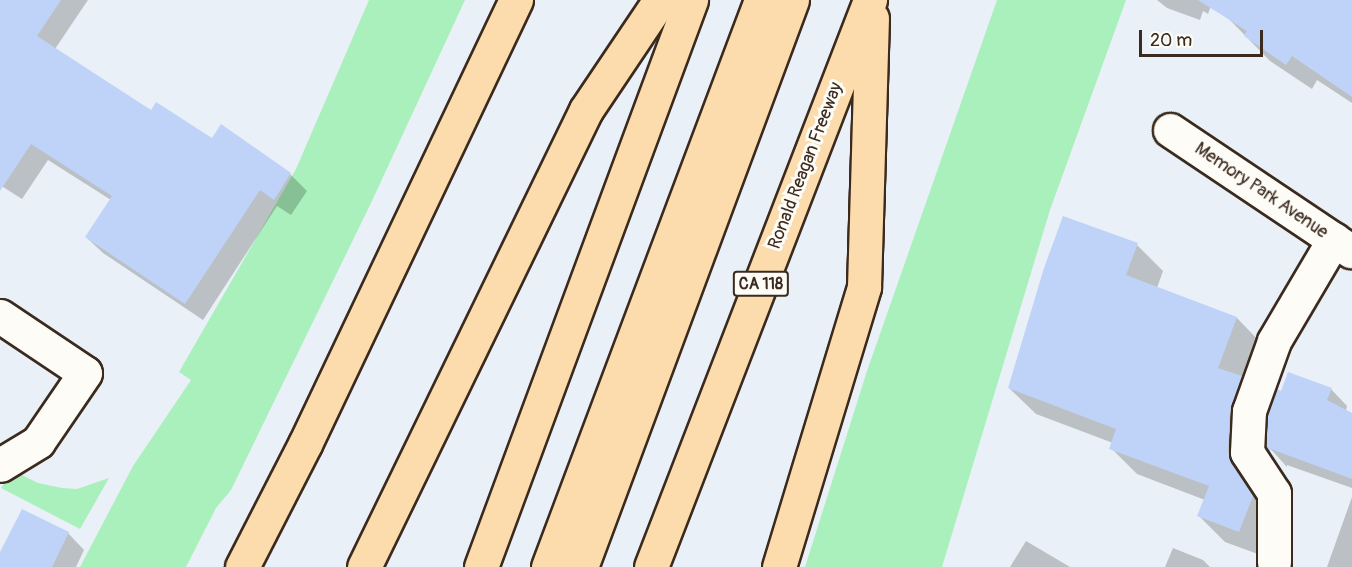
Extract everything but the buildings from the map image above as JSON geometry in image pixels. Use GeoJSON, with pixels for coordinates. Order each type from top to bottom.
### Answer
{"type":"FeatureCollection","features":[{"type":"Feature","properties":{"kind":"highway"},"geometry":{"type":"LineString","coordinates":[[242,567],[310,433],[516,0]]}},
{"type":"Feature","properties":{"kind":"highway"},"geometry":{"type":"LineString","coordinates":[[364,567],[586,110],[660,0]]}},
{"type":"Feature","properties":{"kind":"highway"},"geometry":{"type":"LineString","coordinates":[[481,567],[691,0]]}},
{"type":"Feature","properties":{"kind":"highway"},"geometry":{"type":"LineString","coordinates":[[548,567],[761,0]]}},
{"type":"Feature","properties":{"kind":"highway"},"geometry":{"type":"LineString","coordinates":[[581,567],[792,0]]}},
{"type":"Feature","properties":{"kind":"highway"},"geometry":{"type":"LineString","coordinates":[[779,567],[864,287],[871,0]]}},
{"type":"Feature","properties":{"kind":"highway","name":"Ronald Reagan Freeway"},"geometry":{"type":"LineString","coordinates":[[651,567],[871,0]]}},
{"type":"Feature","properties":{"kind":"street","name":"Memory Park Avenue"},"geometry":{"type":"LineString","coordinates":[[1170,130],[1343,245]]}},
{"type":"Feature","properties":{"kind":"street"},"geometry":{"type":"LineString","coordinates":[[1274,562],[1274,493],[1247,452],[1250,411],[1274,341],[1343,245]]}},
{"type":"Feature","properties":{"kind":"street"},"geometry":{"type":"LineString","coordinates":[[0,316],[85,373],[38,442],[0,465]]}},
{"type":"Feature","properties":{"kind":"green space"},"geometry":{"type":"Polygon","coordinates":[[[369,0],[465,0],[371,203],[231,490],[216,508],[186,567],[80,567],[133,466],[191,380],[179,372],[296,169],[369,0]]]}},
{"type":"Feature","properties":{"kind":"green space"},"geometry":{"type":"Polygon","coordinates":[[[997,0],[1126,0],[1050,210],[942,567],[805,567],[867,371],[997,0]]]}},
{"type":"Feature","properties":{"kind":"green space"},"geometry":{"type":"Polygon","coordinates":[[[12,470],[38,483],[62,488],[77,489],[109,478],[80,529],[1,488],[12,470]]]}}]}
